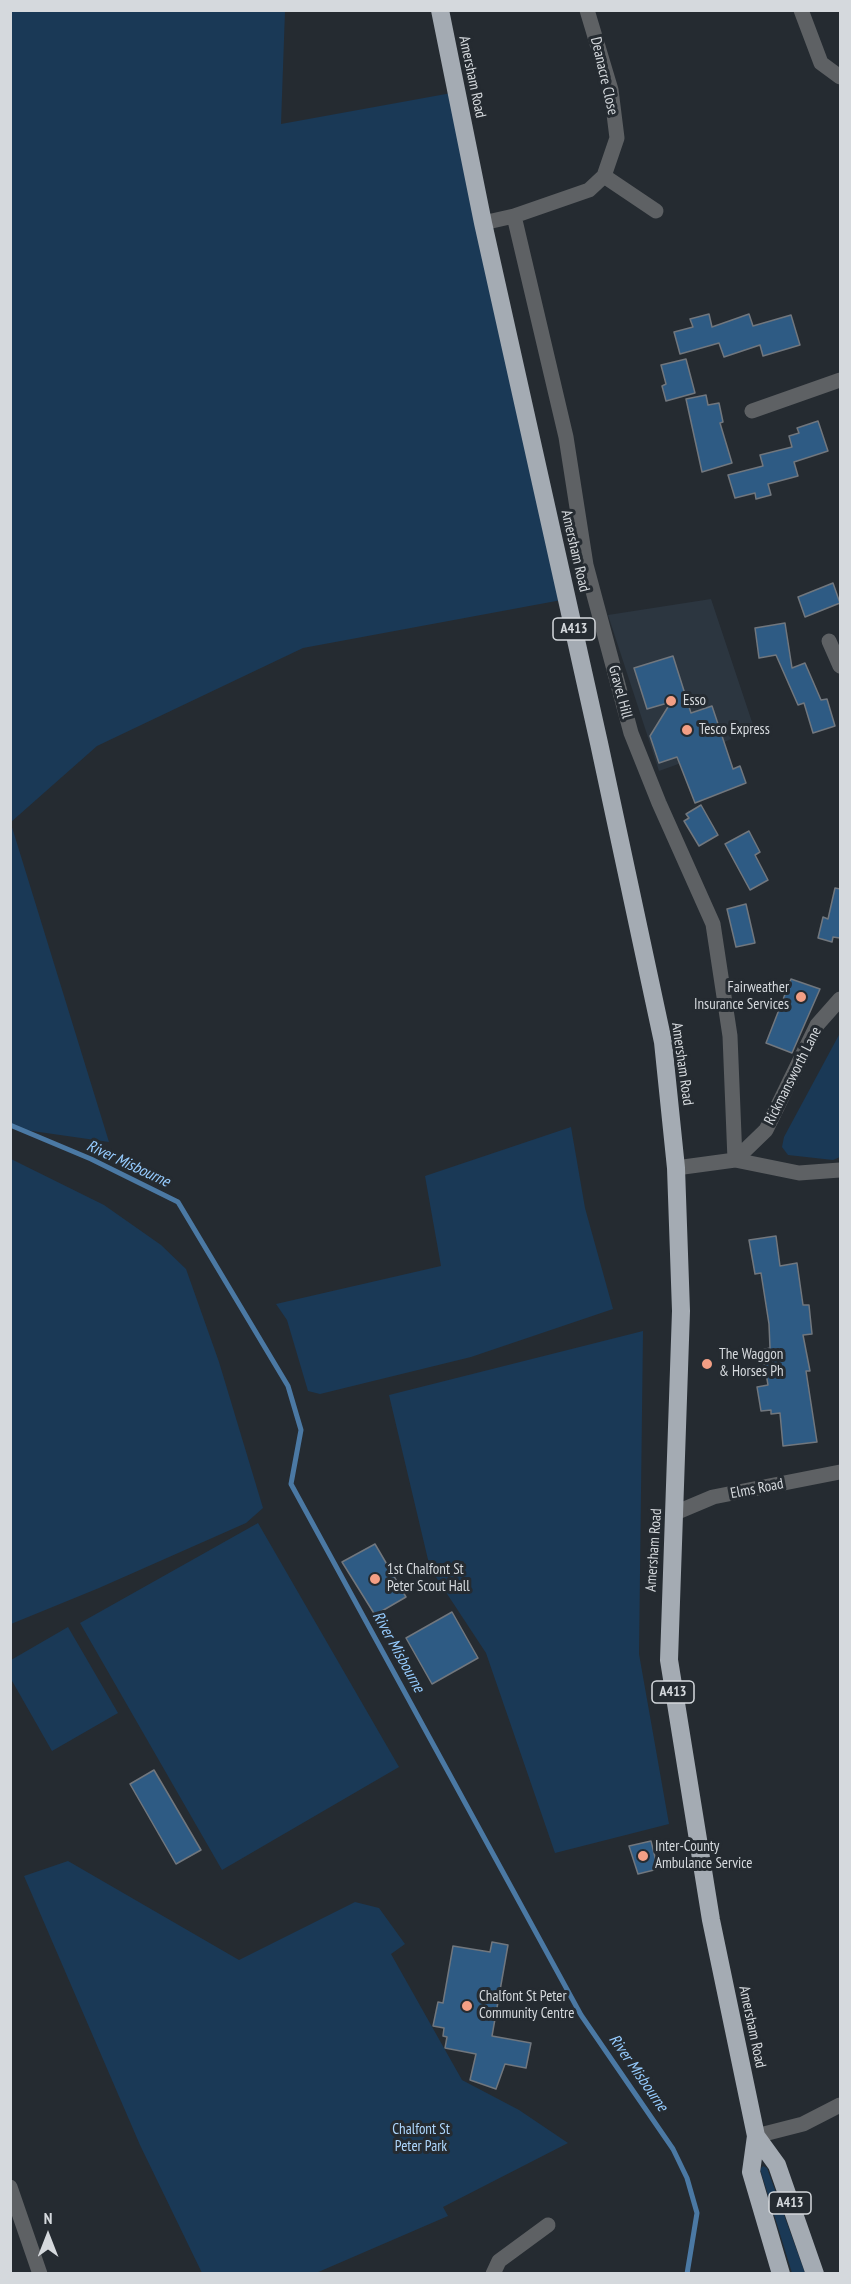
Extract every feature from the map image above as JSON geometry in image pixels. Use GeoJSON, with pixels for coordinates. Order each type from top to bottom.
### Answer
{"type":"FeatureCollection","features":[{"type":"Feature","properties":{"kind":"highway","name":"Amersham Road"},"geometry":{"type":"LineString","coordinates":[[440,10],[483,223],[663,1042],[676,1168],[681,1311],[675,1513],[669,1601],[669,1660],[711,1920],[756,2136],[751,2172],[781,2274]]}},
{"type":"Feature","properties":{"kind":"highway","name":"Amersham Road"},"geometry":{"type":"LineString","coordinates":[[756,2136],[777,2165],[814,2274]]}},
{"type":"Feature","properties":{"kind":"street","name":"Deanacre Close"},"geometry":{"type":"LineString","coordinates":[[587,10],[611,90],[617,138],[604,176]]}},
{"type":"Feature","properties":{"kind":"street"},"geometry":{"type":"LineString","coordinates":[[801,10],[821,63],[840,77]]}},
{"type":"Feature","properties":{"kind":"street"},"geometry":{"type":"LineString","coordinates":[[483,223],[514,216],[589,190],[604,176],[656,211]]}},
{"type":"Feature","properties":{"kind":"street","name":"Gravel Hill"},"geometry":{"type":"LineString","coordinates":[[514,216],[566,437],[586,565],[631,733],[659,803],[713,924],[730,1036],[735,1160]]}},
{"type":"Feature","properties":{"kind":"street"},"geometry":{"type":"LineString","coordinates":[[752,411],[840,380]]}},
{"type":"Feature","properties":{"kind":"street"},"geometry":{"type":"LineString","coordinates":[[829,641],[840,666]]}},
{"type":"Feature","properties":{"kind":"street","name":"Rickmansworth Lane"},"geometry":{"type":"LineString","coordinates":[[735,1160],[766,1130],[817,1025],[840,999]]}},
{"type":"Feature","properties":{"kind":"street"},"geometry":{"type":"LineString","coordinates":[[676,1168],[735,1160],[800,1173],[840,1170]]}},
{"type":"Feature","properties":{"kind":"street","name":"Elms Road"},"geometry":{"type":"LineString","coordinates":[[675,1513],[713,1497],[840,1472]]}},
{"type":"Feature","properties":{"kind":"street"},"geometry":{"type":"LineString","coordinates":[[756,2136],[803,2124],[840,2105]]}},
{"type":"Feature","properties":{"kind":"street"},"geometry":{"type":"LineString","coordinates":[[10,2187],[40,2274]]}},
{"type":"Feature","properties":{"kind":"street"},"geometry":{"type":"LineString","coordinates":[[493,2274],[499,2261],[548,2225]]}},
{"type":"Feature","properties":{"kind":"shaded area"},"geometry":{"type":"Polygon","coordinates":[[[711,599],[753,725],[730,733],[731,739],[702,752],[695,758],[659,771],[608,615],[711,599]]]}},
{"type":"Feature","properties":{"kind":"green space"},"geometry":{"type":"Polygon","coordinates":[[[11,11],[285,11],[281,124],[457,92],[567,599],[303,648],[97,746],[11,822],[11,11]]]}},
{"type":"Feature","properties":{"kind":"green space"},"geometry":{"type":"Polygon","coordinates":[[[11,824],[109,1142],[11,1128],[11,824]]]}},
{"type":"Feature","properties":{"kind":"green space"},"geometry":{"type":"Polygon","coordinates":[[[840,1033],[840,1157],[833,1160],[788,1155],[782,1147],[784,1137],[840,1033]]]}},
{"type":"Feature","properties":{"kind":"green space"},"geometry":{"type":"Polygon","coordinates":[[[571,1127],[585,1208],[613,1309],[471,1357],[320,1394],[308,1391],[287,1320],[276,1304],[441,1266],[425,1176],[571,1127]]]}},
{"type":"Feature","properties":{"kind":"green space"},"geometry":{"type":"Polygon","coordinates":[[[11,1159],[104,1205],[161,1245],[186,1269],[219,1362],[263,1508],[246,1523],[11,1624],[11,1159]]]}},
{"type":"Feature","properties":{"kind":"green space"},"geometry":{"type":"Polygon","coordinates":[[[643,1331],[639,1654],[669,1824],[555,1853],[486,1653],[430,1568],[389,1395],[643,1331]]]}},
{"type":"Feature","properties":{"kind":"green space"},"geometry":{"type":"Polygon","coordinates":[[[258,1523],[399,1767],[222,1870],[80,1623],[258,1523]]]}},
{"type":"Feature","properties":{"kind":"green space"},"geometry":{"type":"Polygon","coordinates":[[[68,1627],[118,1713],[52,1751],[11,1679],[11,1660],[68,1627]]]}},
{"type":"Feature","properties":{"kind":"green space","name":"Chalfont St Peter Park"},"geometry":{"type":"Polygon","coordinates":[[[68,1861],[239,1960],[355,1902],[379,1908],[405,1944],[391,1954],[462,2080],[519,2110],[568,2143],[443,2207],[448,2216],[316,2273],[202,2273],[140,2145],[24,1876],[68,1861]]]}},
{"type":"Feature","properties":{"kind":"green space"},"geometry":{"type":"Polygon","coordinates":[[[763,2166],[767,2168],[805,2273],[792,2273],[760,2169],[763,2166]]]}},
{"type":"Feature","properties":{"kind":"building"},"geometry":{"type":"Polygon","coordinates":[[[709,314],[712,327],[749,314],[753,326],[791,315],[800,345],[763,356],[760,345],[724,357],[719,343],[680,354],[674,332],[693,327],[690,319],[709,314]]]}},
{"type":"Feature","properties":{"kind":"building"},"geometry":{"type":"Polygon","coordinates":[[[686,359],[695,393],[666,401],[662,386],[666,384],[661,365],[686,359]]]}},
{"type":"Feature","properties":{"kind":"building"},"geometry":{"type":"Polygon","coordinates":[[[706,395],[708,405],[719,403],[723,422],[720,423],[732,463],[702,472],[686,399],[706,395]]]}},
{"type":"Feature","properties":{"kind":"building"},"geometry":{"type":"Polygon","coordinates":[[[818,421],[828,451],[794,462],[798,476],[768,484],[771,495],[756,499],[755,493],[735,498],[728,475],[763,466],[760,455],[792,447],[789,436],[799,433],[797,428],[818,421]]]}},
{"type":"Feature","properties":{"kind":"building"},"geometry":{"type":"Polygon","coordinates":[[[833,583],[840,603],[805,617],[798,597],[833,583]]]}},
{"type":"Feature","properties":{"kind":"building"},"geometry":{"type":"Polygon","coordinates":[[[785,623],[792,668],[805,663],[821,700],[827,699],[835,726],[813,733],[804,703],[798,705],[776,655],[759,658],[755,628],[785,623]]]}},
{"type":"Feature","properties":{"kind":"building"},"geometry":{"type":"Polygon","coordinates":[[[673,656],[691,713],[712,706],[733,769],[740,766],[746,783],[695,803],[677,757],[659,763],[650,736],[671,702],[647,709],[634,668],[673,656]]]}},
{"type":"Feature","properties":{"kind":"building"},"geometry":{"type":"Polygon","coordinates":[[[701,805],[718,835],[699,846],[684,821],[689,818],[686,814],[701,805]]]}},
{"type":"Feature","properties":{"kind":"building"},"geometry":{"type":"Polygon","coordinates":[[[749,831],[760,852],[755,855],[768,880],[750,890],[725,844],[749,831]]]}},
{"type":"Feature","properties":{"kind":"building"},"geometry":{"type":"Polygon","coordinates":[[[835,888],[840,889],[840,938],[833,937],[832,942],[818,938],[823,917],[828,919],[835,888]]]}},
{"type":"Feature","properties":{"kind":"building"},"geometry":{"type":"Polygon","coordinates":[[[746,904],[755,943],[736,947],[727,909],[746,904]]]}},
{"type":"Feature","properties":{"kind":"building"},"geometry":{"type":"Polygon","coordinates":[[[791,979],[820,989],[792,1053],[766,1043],[791,979]]]}},
{"type":"Feature","properties":{"kind":"building"},"geometry":{"type":"Polygon","coordinates":[[[776,1236],[780,1266],[797,1263],[803,1305],[809,1305],[812,1334],[803,1335],[810,1371],[806,1371],[817,1442],[783,1446],[780,1413],[771,1414],[771,1410],[761,1411],[757,1387],[768,1385],[762,1350],[770,1348],[769,1324],[761,1273],[755,1274],[749,1240],[776,1236]]]}},
{"type":"Feature","properties":{"kind":"building","name":"1st Chalfont St Peter Scout Hall"},"geometry":{"type":"Polygon","coordinates":[[[375,1544],[406,1597],[375,1615],[342,1562],[375,1544]]]}},
{"type":"Feature","properties":{"kind":"building"},"geometry":{"type":"Polygon","coordinates":[[[452,1612],[478,1658],[432,1684],[406,1638],[452,1612]]]}},
{"type":"Feature","properties":{"kind":"building"},"geometry":{"type":"Polygon","coordinates":[[[154,1770],[201,1850],[176,1864],[130,1784],[154,1770]]]}},
{"type":"Feature","properties":{"kind":"building","name":"Inter-County Ambulance Service"},"geometry":{"type":"Polygon","coordinates":[[[651,1841],[658,1869],[638,1874],[629,1846],[651,1841]]]}},
{"type":"Feature","properties":{"kind":"building","name":"Chalfont St Peter Community Centre"},"geometry":{"type":"Polygon","coordinates":[[[492,1942],[508,1945],[492,2036],[531,2043],[526,2068],[505,2064],[496,2089],[470,2080],[476,2054],[445,2048],[447,2037],[443,2036],[444,2028],[433,2026],[438,2002],[443,2003],[453,1946],[490,1952],[492,1942]]]}},
{"type":"Feature","properties":{"kind":"waterway","name":"River Misbourne"},"geometry":{"type":"LineString","coordinates":[[10,1125],[91,1159],[178,1202],[288,1386],[301,1430],[291,1484],[581,2015],[673,2149],[687,2178],[697,2213],[687,2274]]}},
{"type":"Feature","properties":{"kind":"place","name":"Esso"},"geometry":{"type":"Point","coordinates":[671,701]}},
{"type":"Feature","properties":{"kind":"place","name":"Tesco Express"},"geometry":{"type":"Point","coordinates":[687,730]}},
{"type":"Feature","properties":{"kind":"place","name":"Fairweather Insurance Services"},"geometry":{"type":"Point","coordinates":[801,997]}},
{"type":"Feature","properties":{"kind":"place","name":"The Waggon & Horses Ph"},"geometry":{"type":"Point","coordinates":[707,1364]}},
{"type":"Feature","properties":{"kind":"place","name":"1st Chalfont St Peter Scout Hall"},"geometry":{"type":"Point","coordinates":[375,1579]}},
{"type":"Feature","properties":{"kind":"place","name":"Inter-County Ambulance Service"},"geometry":{"type":"Point","coordinates":[643,1856]}},
{"type":"Feature","properties":{"kind":"place","name":"Chalfont St Peter Community Centre"},"geometry":{"type":"Point","coordinates":[467,2006]}}]}
